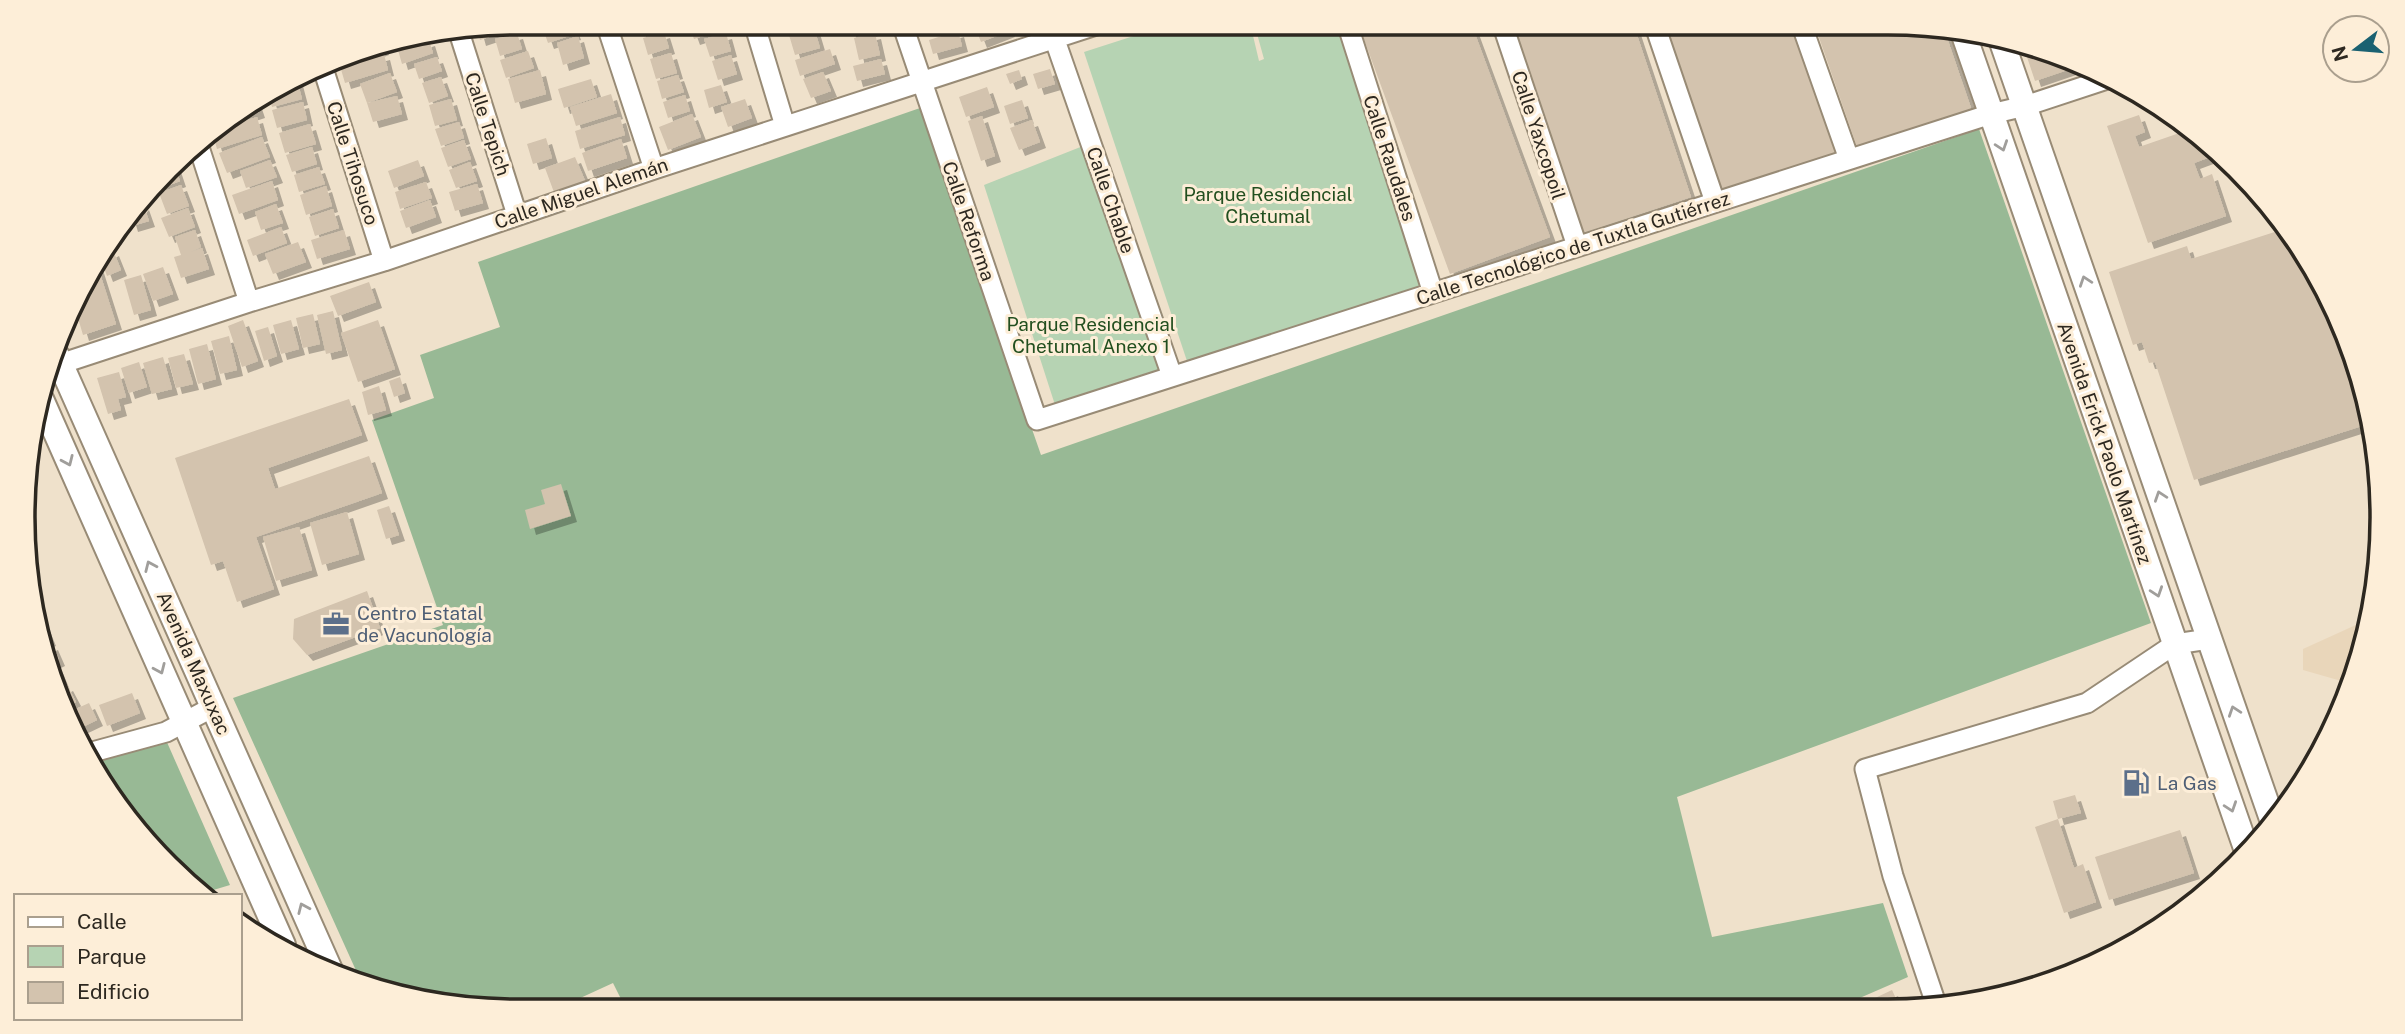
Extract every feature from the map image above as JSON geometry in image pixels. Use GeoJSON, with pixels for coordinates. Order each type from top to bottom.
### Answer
{"type":"FeatureCollection","features":[{"type":"Feature","properties":{"kind":"main road","name":"Avenida Erick Paolo Martínez"},"geometry":{"type":"LineString","coordinates":[[1966,41],[2243,843]]}},
{"type":"Feature","properties":{"kind":"main road","name":"Avenida Erick Paolo Martínez"},"geometry":{"type":"LineString","coordinates":[[2005,49],[2269,811]]}},
{"type":"Feature","properties":{"kind":"main road","name":"Avenida Maxuxac"},"geometry":{"type":"LineString","coordinates":[[60,365],[325,958]]}},
{"type":"Feature","properties":{"kind":"main road","name":"Avenida Maxuxac"},"geometry":{"type":"LineString","coordinates":[[47,412],[279,935]]}},
{"type":"Feature","properties":{"kind":"street"},"geometry":{"type":"LineString","coordinates":[[610,35],[653,169]]}},
{"type":"Feature","properties":{"kind":"street"},"geometry":{"type":"LineString","coordinates":[[758,35],[785,126]]}},
{"type":"Feature","properties":{"kind":"street","name":"Calle Reforma"},"geometry":{"type":"LineString","coordinates":[[906,35],[1037,420]]}},
{"type":"Feature","properties":{"kind":"street","name":"Calle Miguel Alemán"},"geometry":{"type":"LineString","coordinates":[[62,359],[384,261],[653,169],[922,83],[1040,35]]}},
{"type":"Feature","properties":{"kind":"street","name":"Calle Chable"},"geometry":{"type":"LineString","coordinates":[[1054,35],[1172,376]]}},
{"type":"Feature","properties":{"kind":"street","name":"Calle Raudales"},"geometry":{"type":"LineString","coordinates":[[1352,35],[1433,293]]}},
{"type":"Feature","properties":{"kind":"street","name":"Calle Yaxcopoil"},"geometry":{"type":"LineString","coordinates":[[1506,35],[1577,246]]}},
{"type":"Feature","properties":{"kind":"street"},"geometry":{"type":"LineString","coordinates":[[1658,35],[1715,202]]}},
{"type":"Feature","properties":{"kind":"street"},"geometry":{"type":"LineString","coordinates":[[1805,35],[1849,159]]}},
{"type":"Feature","properties":{"kind":"street","name":"Calle Tepich"},"geometry":{"type":"LineString","coordinates":[[461,38],[517,215]]}},
{"type":"Feature","properties":{"kind":"street","name":"Calle Tihosuco"},"geometry":{"type":"LineString","coordinates":[[325,75],[384,261]]}},
{"type":"Feature","properties":{"kind":"street","name":"Calle Tecnológico de Tuxtla Gutiérrez"},"geometry":{"type":"LineString","coordinates":[[1037,420],[1849,159],[2096,83]]}},
{"type":"Feature","properties":{"kind":"street"},"geometry":{"type":"LineString","coordinates":[[201,153],[249,302]]}},
{"type":"Feature","properties":{"kind":"street"},"geometry":{"type":"LineString","coordinates":[[1934,997],[1893,876],[1865,769],[2087,703],[2175,644],[2209,639]]}},
{"type":"Feature","properties":{"kind":"street"},"geometry":{"type":"LineString","coordinates":[[96,751],[166,732],[213,707]]}},
{"type":"Feature","properties":{"kind":"shaded area"},"geometry":{"type":"Polygon","coordinates":[[[2358,624],[2341,681],[2303,670],[2303,649],[2358,624]]]}},
{"type":"Feature","properties":{"kind":"green space","name":"Parque Residencial Chetumal"},"geometry":{"type":"Polygon","coordinates":[[[1137,35],[1253,35],[1259,61],[1264,59],[1257,35],[1345,35],[1427,290],[1188,364],[1084,52],[1137,35]]]}},
{"type":"Feature","properties":{"kind":"green space"},"geometry":{"type":"Polygon","coordinates":[[[920,108],[1041,455],[1979,129],[2151,623],[1677,797],[1712,937],[1883,903],[1908,977],[1857,999],[621,999],[613,983],[578,999],[517,999],[423,990],[356,971],[233,698],[443,625],[372,420],[434,398],[420,355],[500,327],[478,262],[920,108]]]}},
{"type":"Feature","properties":{"kind":"green space","name":"Parque Residencial Chetumal Anexo 1"},"geometry":{"type":"Polygon","coordinates":[[[1083,146],[1164,373],[1056,408],[984,185],[1083,146]]]}},
{"type":"Feature","properties":{"kind":"green space"},"geometry":{"type":"Polygon","coordinates":[[[166,740],[230,885],[213,890],[176,858],[116,785],[100,758],[166,740]]]}},
{"type":"Feature","properties":{"kind":"building"},"geometry":{"type":"Polygon","coordinates":[[[518,35],[522,49],[500,56],[495,39],[518,35]]]}},
{"type":"Feature","properties":{"kind":"building"},"geometry":{"type":"Polygon","coordinates":[[[545,35],[572,35],[548,43],[545,35]]]}},
{"type":"Feature","properties":{"kind":"building"},"geometry":{"type":"Polygon","coordinates":[[[665,35],[669,48],[648,55],[643,38],[665,35]]]}},
{"type":"Feature","properties":{"kind":"building"},"geometry":{"type":"Polygon","coordinates":[[[727,35],[731,51],[710,57],[704,39],[727,35]]]}},
{"type":"Feature","properties":{"kind":"building"},"geometry":{"type":"Polygon","coordinates":[[[789,35],[816,35],[820,48],[795,55],[789,35]]]}},
{"type":"Feature","properties":{"kind":"building"},"geometry":{"type":"Polygon","coordinates":[[[875,35],[880,55],[859,60],[854,38],[875,35]]]}},
{"type":"Feature","properties":{"kind":"building"},"geometry":{"type":"Polygon","coordinates":[[[945,35],[959,35],[962,46],[933,54],[929,40],[945,35]]]}},
{"type":"Feature","properties":{"kind":"building"},"geometry":{"type":"Polygon","coordinates":[[[978,35],[999,35],[981,42],[978,35]]]}},
{"type":"Feature","properties":{"kind":"building"},"geometry":{"type":"Polygon","coordinates":[[[1362,35],[1475,35],[1550,237],[1450,274],[1362,35]]]}},
{"type":"Feature","properties":{"kind":"building"},"geometry":{"type":"Polygon","coordinates":[[[1516,35],[1637,35],[1691,197],[1582,233],[1516,35]]]}},
{"type":"Feature","properties":{"kind":"building"},"geometry":{"type":"Polygon","coordinates":[[[1668,35],[1796,35],[1835,152],[1720,190],[1668,35]]]}},
{"type":"Feature","properties":{"kind":"building"},"geometry":{"type":"Polygon","coordinates":[[[1818,35],[1947,39],[1971,108],[1857,147],[1818,35]]]}},
{"type":"Feature","properties":{"kind":"building"},"geometry":{"type":"Polygon","coordinates":[[[578,36],[584,58],[563,65],[557,43],[578,36]]]}},
{"type":"Feature","properties":{"kind":"building"},"geometry":{"type":"Polygon","coordinates":[[[430,43],[433,53],[402,64],[398,50],[430,43]]]}},
{"type":"Feature","properties":{"kind":"building"},"geometry":{"type":"Polygon","coordinates":[[[830,49],[835,64],[800,76],[795,60],[830,49]]]}},
{"type":"Feature","properties":{"kind":"building"},"geometry":{"type":"Polygon","coordinates":[[[528,51],[534,68],[506,78],[500,60],[528,51]]]}},
{"type":"Feature","properties":{"kind":"building"},"geometry":{"type":"Polygon","coordinates":[[[671,53],[677,73],[656,79],[650,59],[671,53]]]}},
{"type":"Feature","properties":{"kind":"building"},"geometry":{"type":"Polygon","coordinates":[[[384,54],[388,70],[345,83],[341,69],[384,54]]]}},
{"type":"Feature","properties":{"kind":"building"},"geometry":{"type":"Polygon","coordinates":[[[731,55],[737,74],[718,80],[712,61],[731,55]]]}},
{"type":"Feature","properties":{"kind":"building"},"geometry":{"type":"Polygon","coordinates":[[[2026,56],[2067,70],[2035,81],[2026,56]]]}},
{"type":"Feature","properties":{"kind":"building"},"geometry":{"type":"Polygon","coordinates":[[[437,57],[442,71],[419,79],[414,64],[437,57]]]}},
{"type":"Feature","properties":{"kind":"building"},"geometry":{"type":"Polygon","coordinates":[[[881,59],[885,74],[857,81],[853,66],[881,59]]]}},
{"type":"Feature","properties":{"kind":"building"},"geometry":{"type":"Polygon","coordinates":[[[1050,69],[1055,84],[1038,89],[1033,74],[1050,69]]]}},
{"type":"Feature","properties":{"kind":"building"},"geometry":{"type":"Polygon","coordinates":[[[540,70],[546,94],[515,103],[508,79],[540,70]]]}},
{"type":"Feature","properties":{"kind":"building"},"geometry":{"type":"Polygon","coordinates":[[[1019,70],[1022,79],[1010,84],[1006,74],[1019,70]]]}},
{"type":"Feature","properties":{"kind":"building"},"geometry":{"type":"Polygon","coordinates":[[[823,72],[831,91],[811,98],[803,79],[823,72]]]}},
{"type":"Feature","properties":{"kind":"building"},"geometry":{"type":"Polygon","coordinates":[[[390,73],[397,92],[367,103],[360,84],[390,73]]]}},
{"type":"Feature","properties":{"kind":"building"},"geometry":{"type":"Polygon","coordinates":[[[678,75],[684,92],[662,99],[657,81],[678,75]]]}},
{"type":"Feature","properties":{"kind":"building"},"geometry":{"type":"Polygon","coordinates":[[[441,77],[448,96],[429,103],[422,83],[441,77]]]}},
{"type":"Feature","properties":{"kind":"building"},"geometry":{"type":"Polygon","coordinates":[[[591,79],[597,97],[564,108],[558,89],[591,79]]]}},
{"type":"Feature","properties":{"kind":"building"},"geometry":{"type":"Polygon","coordinates":[[[721,85],[727,102],[709,108],[704,90],[721,85]]]}},
{"type":"Feature","properties":{"kind":"building"},"geometry":{"type":"Polygon","coordinates":[[[987,87],[994,107],[966,117],[959,97],[987,87]]]}},
{"type":"Feature","properties":{"kind":"building"},"geometry":{"type":"Polygon","coordinates":[[[299,88],[302,99],[272,107],[271,103],[299,88]]]}},
{"type":"Feature","properties":{"kind":"building"},"geometry":{"type":"Polygon","coordinates":[[[611,94],[617,113],[576,126],[570,107],[611,94]]]}},
{"type":"Feature","properties":{"kind":"building"},"geometry":{"type":"Polygon","coordinates":[[[685,95],[690,111],[668,118],[663,102],[685,95]]]}},
{"type":"Feature","properties":{"kind":"building"},"geometry":{"type":"Polygon","coordinates":[[[397,96],[402,114],[373,122],[367,103],[397,96]]]}},
{"type":"Feature","properties":{"kind":"building"},"geometry":{"type":"Polygon","coordinates":[[[451,99],[457,120],[435,126],[429,105],[451,99]]]}},
{"type":"Feature","properties":{"kind":"building"},"geometry":{"type":"Polygon","coordinates":[[[745,99],[752,118],[728,127],[721,107],[745,99]]]}},
{"type":"Feature","properties":{"kind":"building"},"geometry":{"type":"Polygon","coordinates":[[[1022,100],[1028,118],[1010,124],[1004,106],[1022,100]]]}},
{"type":"Feature","properties":{"kind":"building"},"geometry":{"type":"Polygon","coordinates":[[[303,102],[307,120],[277,128],[272,110],[303,102]]]}},
{"type":"Feature","properties":{"kind":"building"},"geometry":{"type":"Polygon","coordinates":[[[692,114],[701,137],[668,150],[659,127],[692,114]]]}},
{"type":"Feature","properties":{"kind":"building"},"geometry":{"type":"Polygon","coordinates":[[[2139,115],[2145,132],[2135,136],[2139,147],[2179,133],[2209,158],[2194,163],[2200,179],[2212,174],[2226,216],[2148,243],[2107,126],[2139,115]]]}},
{"type":"Feature","properties":{"kind":"building"},"geometry":{"type":"Polygon","coordinates":[[[982,116],[995,156],[981,161],[968,121],[982,116]]]}},
{"type":"Feature","properties":{"kind":"building"},"geometry":{"type":"Polygon","coordinates":[[[257,117],[262,135],[217,149],[215,142],[241,122],[257,117]]]}},
{"type":"Feature","properties":{"kind":"building"},"geometry":{"type":"Polygon","coordinates":[[[620,117],[625,135],[580,149],[575,131],[620,117]]]}},
{"type":"Feature","properties":{"kind":"building"},"geometry":{"type":"Polygon","coordinates":[[[1032,120],[1040,142],[1019,150],[1010,128],[1032,120]]]}},
{"type":"Feature","properties":{"kind":"building"},"geometry":{"type":"Polygon","coordinates":[[[459,122],[464,138],[441,146],[435,129],[459,122]]]}},
{"type":"Feature","properties":{"kind":"building"},"geometry":{"type":"Polygon","coordinates":[[[310,124],[316,144],[285,153],[279,133],[310,124]]]}},
{"type":"Feature","properties":{"kind":"building"},"geometry":{"type":"Polygon","coordinates":[[[262,137],[270,157],[227,173],[219,153],[262,137]]]}},
{"type":"Feature","properties":{"kind":"building"},"geometry":{"type":"Polygon","coordinates":[[[546,138],[552,158],[533,164],[527,144],[546,138]]]}},
{"type":"Feature","properties":{"kind":"building"},"geometry":{"type":"Polygon","coordinates":[[[621,139],[627,158],[588,171],[582,153],[621,139]]]}},
{"type":"Feature","properties":{"kind":"building"},"geometry":{"type":"Polygon","coordinates":[[[464,140],[471,159],[448,167],[441,148],[464,140]]]}},
{"type":"Feature","properties":{"kind":"building"},"geometry":{"type":"Polygon","coordinates":[[[312,147],[317,164],[292,172],[286,155],[312,147]]]}},
{"type":"Feature","properties":{"kind":"building"},"geometry":{"type":"Polygon","coordinates":[[[575,157],[586,183],[555,195],[545,168],[575,157]]]}},
{"type":"Feature","properties":{"kind":"building"},"geometry":{"type":"Polygon","coordinates":[[[270,160],[277,177],[246,188],[240,171],[270,160]]]}},
{"type":"Feature","properties":{"kind":"building"},"geometry":{"type":"Polygon","coordinates":[[[418,160],[424,176],[394,188],[388,171],[418,160]]]}},
{"type":"Feature","properties":{"kind":"building"},"geometry":{"type":"Polygon","coordinates":[[[470,162],[477,181],[456,188],[449,170],[470,162]]]}},
{"type":"Feature","properties":{"kind":"building"},"geometry":{"type":"Polygon","coordinates":[[[319,167],[325,184],[299,192],[294,175],[319,167]]]}},
{"type":"Feature","properties":{"kind":"building"},"geometry":{"type":"Polygon","coordinates":[[[178,174],[180,181],[167,186],[178,174]]]}},
{"type":"Feature","properties":{"kind":"building"},"geometry":{"type":"Polygon","coordinates":[[[272,181],[278,200],[239,214],[232,195],[272,181]]]}},
{"type":"Feature","properties":{"kind":"building"},"geometry":{"type":"Polygon","coordinates":[[[426,182],[432,198],[400,209],[395,192],[426,182]]]}},
{"type":"Feature","properties":{"kind":"building"},"geometry":{"type":"Polygon","coordinates":[[[477,184],[483,203],[455,211],[449,192],[477,184]]]}},
{"type":"Feature","properties":{"kind":"building"},"geometry":{"type":"Polygon","coordinates":[[[181,185],[189,206],[167,214],[159,194],[181,185]]]}},
{"type":"Feature","properties":{"kind":"building"},"geometry":{"type":"Polygon","coordinates":[[[326,186],[332,206],[306,215],[300,195],[326,186]]]}},
{"type":"Feature","properties":{"kind":"building"},"geometry":{"type":"Polygon","coordinates":[[[430,200],[436,217],[406,228],[400,211],[430,200]]]}},
{"type":"Feature","properties":{"kind":"building"},"geometry":{"type":"Polygon","coordinates":[[[276,204],[283,223],[261,230],[255,212],[276,204]]]}},
{"type":"Feature","properties":{"kind":"building"},"geometry":{"type":"Polygon","coordinates":[[[188,208],[195,227],[169,237],[161,218],[188,208]]]}},
{"type":"Feature","properties":{"kind":"building"},"geometry":{"type":"Polygon","coordinates":[[[333,209],[339,228],[315,236],[309,217],[333,209]]]}},
{"type":"Feature","properties":{"kind":"building"},"geometry":{"type":"Polygon","coordinates":[[[145,211],[149,221],[134,225],[145,211]]]}},
{"type":"Feature","properties":{"kind":"building"},"geometry":{"type":"Polygon","coordinates":[[[281,227],[287,243],[253,256],[247,240],[281,227]]]}},
{"type":"Feature","properties":{"kind":"building"},"geometry":{"type":"Polygon","coordinates":[[[195,230],[201,247],[191,252],[202,248],[209,269],[181,278],[174,257],[181,255],[175,237],[195,230]]]}},
{"type":"Feature","properties":{"kind":"building"},"geometry":{"type":"Polygon","coordinates":[[[344,230],[350,249],[317,259],[311,240],[344,230]]]}},
{"type":"Feature","properties":{"kind":"building"},"geometry":{"type":"Polygon","coordinates":[[[2276,232],[2305,276],[2333,333],[2354,392],[2361,426],[2194,480],[2155,362],[2149,363],[2142,342],[2133,345],[2109,272],[2187,246],[2191,259],[2276,232]]]}},
{"type":"Feature","properties":{"kind":"building"},"geometry":{"type":"Polygon","coordinates":[[[298,242],[306,262],[273,274],[265,254],[298,242]]]}},
{"type":"Feature","properties":{"kind":"building"},"geometry":{"type":"Polygon","coordinates":[[[114,252],[121,270],[107,276],[104,269],[114,252]]]}},
{"type":"Feature","properties":{"kind":"building"},"geometry":{"type":"Polygon","coordinates":[[[163,267],[173,294],[153,301],[143,274],[163,267]]]}},
{"type":"Feature","properties":{"kind":"building"},"geometry":{"type":"Polygon","coordinates":[[[100,275],[116,324],[83,335],[78,319],[100,275]]]}},
{"type":"Feature","properties":{"kind":"building"},"geometry":{"type":"Polygon","coordinates":[[[141,275],[151,310],[134,315],[124,280],[141,275]]]}},
{"type":"Feature","properties":{"kind":"building"},"geometry":{"type":"Polygon","coordinates":[[[369,282],[376,302],[338,316],[330,296],[369,282]]]}},
{"type":"Feature","properties":{"kind":"building"},"geometry":{"type":"Polygon","coordinates":[[[333,311],[342,350],[326,354],[317,315],[333,311]]]}},
{"type":"Feature","properties":{"kind":"building"},"geometry":{"type":"Polygon","coordinates":[[[313,314],[320,344],[303,348],[296,318],[313,314]]]}},
{"type":"Feature","properties":{"kind":"building"},"geometry":{"type":"Polygon","coordinates":[[[243,320],[258,361],[242,367],[228,326],[243,320]]]}},
{"type":"Feature","properties":{"kind":"building"},"geometry":{"type":"Polygon","coordinates":[[[291,320],[299,349],[281,354],[273,325],[291,320]]]}},
{"type":"Feature","properties":{"kind":"building"},"geometry":{"type":"Polygon","coordinates":[[[378,320],[395,369],[358,382],[341,333],[378,320]]]}},
{"type":"Feature","properties":{"kind":"building"},"geometry":{"type":"Polygon","coordinates":[[[268,327],[277,356],[264,361],[255,331],[268,327]]]}},
{"type":"Feature","properties":{"kind":"building"},"geometry":{"type":"Polygon","coordinates":[[[229,336],[237,370],[220,374],[211,341],[229,336]]]}},
{"type":"Feature","properties":{"kind":"building"},"geometry":{"type":"Polygon","coordinates":[[[207,344],[216,379],[198,384],[189,349],[207,344]]]}},
{"type":"Feature","properties":{"kind":"building"},"geometry":{"type":"Polygon","coordinates":[[[184,354],[193,384],[176,388],[168,358],[184,354]]]}},
{"type":"Feature","properties":{"kind":"building"},"geometry":{"type":"Polygon","coordinates":[[[163,357],[172,389],[152,394],[143,363],[163,357]]]}},
{"type":"Feature","properties":{"kind":"building"},"geometry":{"type":"Polygon","coordinates":[[[139,362],[147,387],[129,393],[121,368],[139,362]]]}},
{"type":"Feature","properties":{"kind":"building"},"geometry":{"type":"Polygon","coordinates":[[[119,372],[126,397],[118,399],[121,410],[108,414],[97,378],[119,372]]]}},
{"type":"Feature","properties":{"kind":"building"},"geometry":{"type":"Polygon","coordinates":[[[400,377],[405,393],[394,397],[389,381],[400,377]]]}},
{"type":"Feature","properties":{"kind":"building"},"geometry":{"type":"Polygon","coordinates":[[[379,386],[386,410],[368,415],[362,392],[379,386]]]}},
{"type":"Feature","properties":{"kind":"building"},"geometry":{"type":"Polygon","coordinates":[[[349,399],[362,435],[268,468],[275,489],[369,456],[382,493],[256,537],[274,589],[237,602],[223,561],[211,565],[175,458],[349,399]]]}},
{"type":"Feature","properties":{"kind":"building"},"geometry":{"type":"Polygon","coordinates":[[[561,484],[571,516],[530,529],[525,510],[545,504],[541,490],[561,484]]]}},
{"type":"Feature","properties":{"kind":"building"},"geometry":{"type":"Polygon","coordinates":[[[389,506],[399,535],[386,539],[377,510],[389,506]]]}},
{"type":"Feature","properties":{"kind":"building"},"geometry":{"type":"Polygon","coordinates":[[[347,512],[359,554],[322,565],[310,523],[347,512]]]}},
{"type":"Feature","properties":{"kind":"building"},"geometry":{"type":"Polygon","coordinates":[[[299,527],[312,570],[276,581],[263,537],[299,527]]]}},
{"type":"Feature","properties":{"kind":"building","name":"Centro Estatal de Vacunología"},"geometry":{"type":"Polygon","coordinates":[[[367,591],[380,628],[307,655],[293,639],[294,619],[367,591]]]}},
{"type":"Feature","properties":{"kind":"building"},"geometry":{"type":"Polygon","coordinates":[[[67,685],[76,702],[73,703],[67,685]]]}},
{"type":"Feature","properties":{"kind":"building"},"geometry":{"type":"Polygon","coordinates":[[[132,693],[140,713],[107,726],[99,705],[132,693]]]}},
{"type":"Feature","properties":{"kind":"building"},"geometry":{"type":"Polygon","coordinates":[[[89,703],[97,720],[83,726],[76,709],[89,703]]]}},
{"type":"Feature","properties":{"kind":"building"},"geometry":{"type":"Polygon","coordinates":[[[2075,795],[2081,813],[2058,819],[2053,801],[2075,795]]]}},
{"type":"Feature","properties":{"kind":"building"},"geometry":{"type":"Polygon","coordinates":[[[2058,819],[2074,868],[2083,864],[2096,902],[2064,913],[2035,827],[2058,819]]]}},
{"type":"Feature","properties":{"kind":"building"},"geometry":{"type":"Polygon","coordinates":[[[2180,830],[2194,873],[2109,900],[2095,857],[2180,830]]]}},
{"type":"Feature","properties":{"kind":"building"},"geometry":{"type":"Polygon","coordinates":[[[1892,990],[1896,999],[1888,999],[1873,999],[1892,990]]]}},
{"type":"Feature","properties":{"kind":"place","name":"Centro Estatal de Vacunología"},"geometry":{"type":"Point","coordinates":[336,624]}},
{"type":"Feature","properties":{"kind":"place","name":"La Gas"},"geometry":{"type":"Point","coordinates":[2136,783]}}]}
